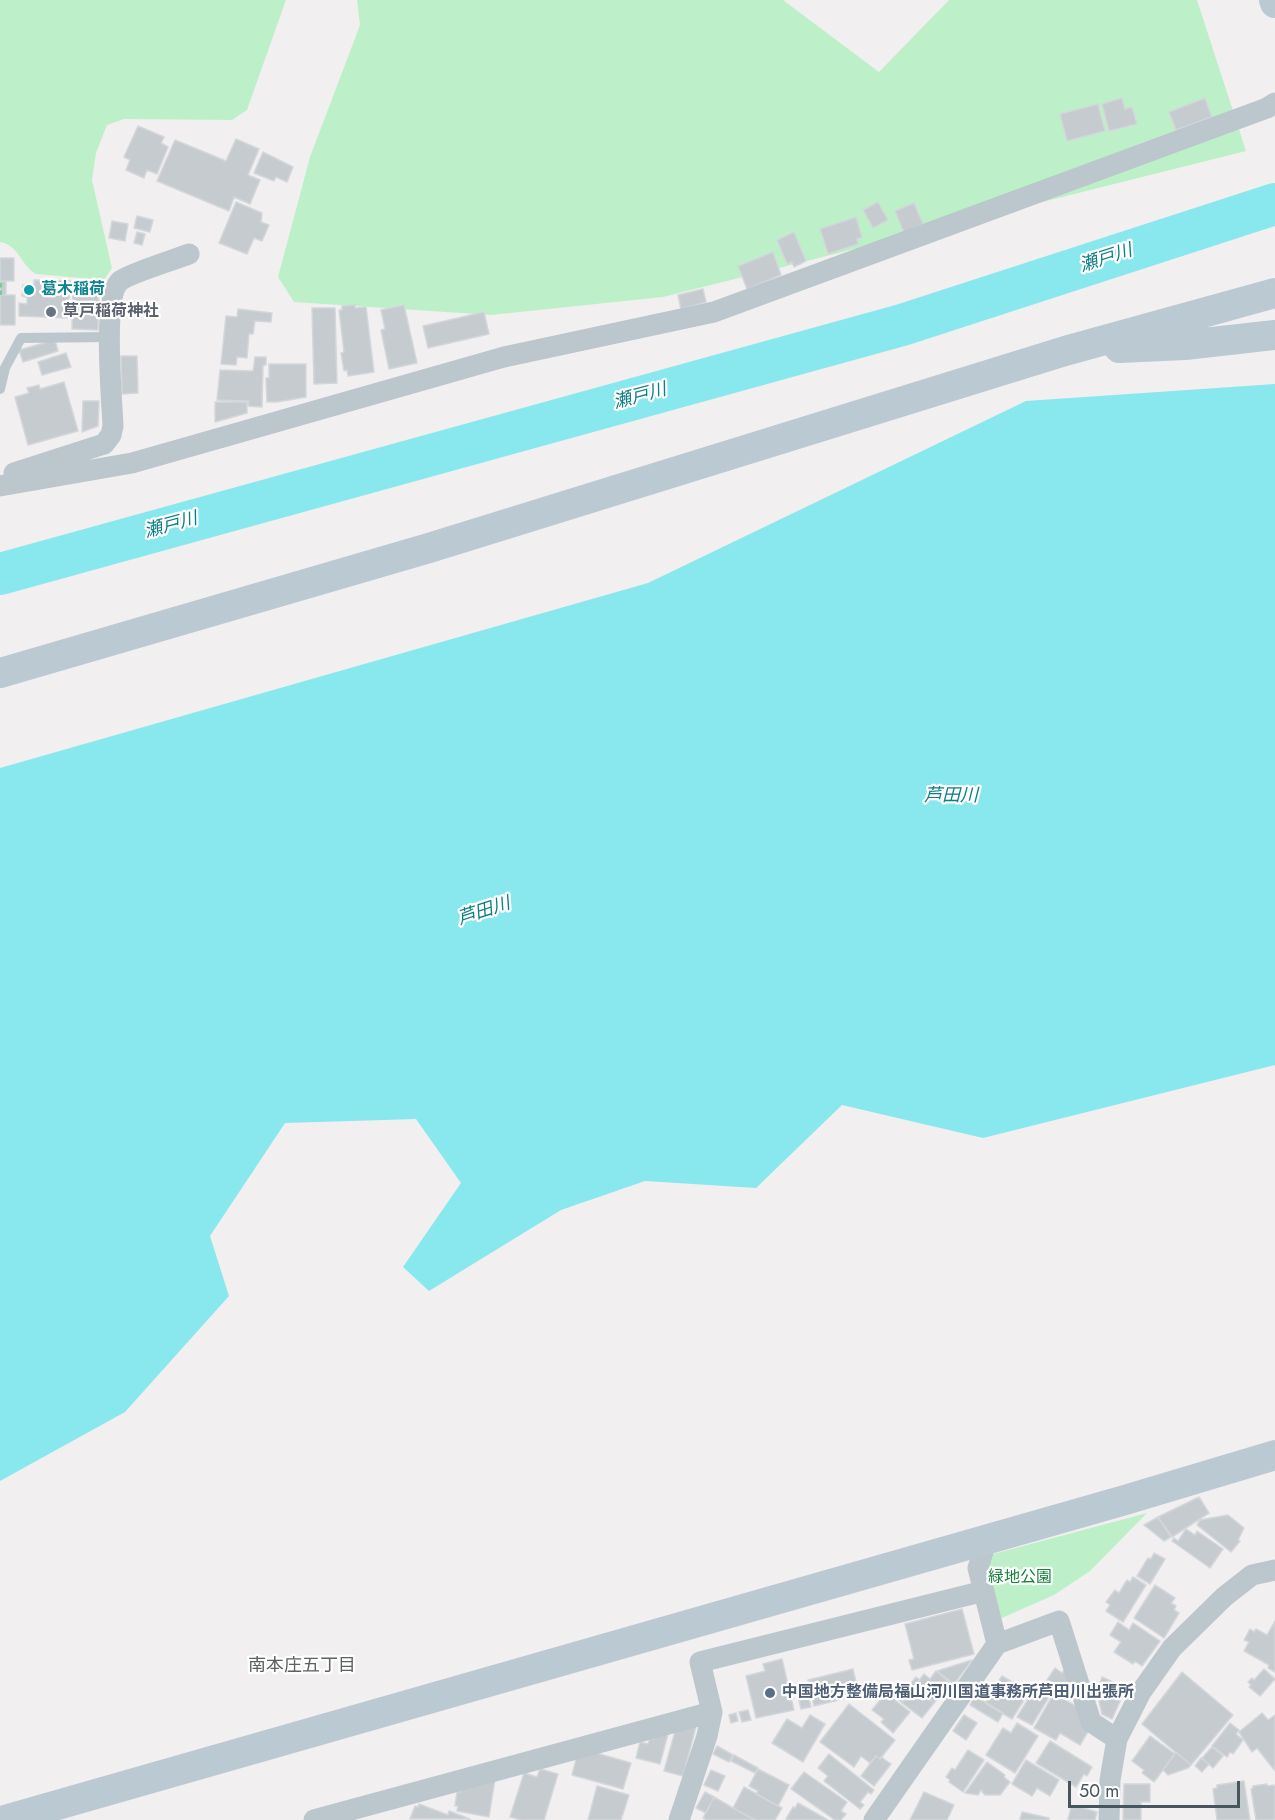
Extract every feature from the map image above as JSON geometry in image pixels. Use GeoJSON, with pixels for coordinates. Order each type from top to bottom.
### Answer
{"type":"FeatureCollection","features":[{"type":"Feature","properties":{"kind":"street"},"geometry":{"type":"LineString","coordinates":[[0,486],[132,464],[504,357],[714,312],[1267,108],[1275,103]]}},
{"type":"Feature","properties":{"kind":"street"},"geometry":{"type":"LineString","coordinates":[[0,480],[7,475],[104,444],[111,435],[113,426],[110,337],[111,300],[116,287],[121,280],[189,254]]}},
{"type":"Feature","properties":{"kind":"street"},"geometry":{"type":"LineString","coordinates":[[1220,341],[1225,323],[1264,296]]}},
{"type":"Feature","properties":{"kind":"street"},"geometry":{"type":"LineString","coordinates":[[0,673],[429,548],[1065,351],[1264,296]]}},
{"type":"Feature","properties":{"kind":"street"},"geometry":{"type":"LineString","coordinates":[[1065,351],[1185,345],[1275,335]]}},
{"type":"Feature","properties":{"kind":"street"},"geometry":{"type":"LineString","coordinates":[[5,1820],[1275,1455]]}},
{"type":"Feature","properties":{"kind":"street"},"geometry":{"type":"LineString","coordinates":[[987,1539],[978,1568],[997,1644]]}},
{"type":"Feature","properties":{"kind":"street"},"geometry":{"type":"LineString","coordinates":[[1108,1820],[1110,1780],[1117,1739],[1141,1692],[1172,1648],[1224,1598],[1252,1575],[1275,1570]]}},
{"type":"Feature","properties":{"kind":"street"},"geometry":{"type":"LineString","coordinates":[[679,1820],[707,1736],[712,1712],[700,1662],[984,1591]]}},
{"type":"Feature","properties":{"kind":"street"},"geometry":{"type":"LineString","coordinates":[[874,1820],[997,1644],[1059,1621],[1091,1722],[1117,1739]]}},
{"type":"Feature","properties":{"kind":"street"},"geometry":{"type":"LineString","coordinates":[[314,1820],[390,1810],[712,1712]]}},
{"type":"Feature","properties":{"kind":"lane"},"geometry":{"type":"LineString","coordinates":[[0,389],[5,368],[21,338],[110,337]]}},
{"type":"Feature","properties":{"kind":"path"},"geometry":{"type":"LineString","coordinates":[[0,281],[0,295]]}},
{"type":"Feature","properties":{"kind":"green space"},"geometry":{"type":"Polygon","coordinates":[[[0,0],[286,0],[247,110],[232,120],[124,119],[107,125],[96,153],[92,180],[112,268],[104,280],[36,274],[12,247],[0,242],[0,0]]]}},
{"type":"Feature","properties":{"kind":"green space"},"geometry":{"type":"Polygon","coordinates":[[[357,0],[783,0],[879,72],[949,0],[1197,0],[1246,151],[663,297],[491,315],[294,302],[278,277],[310,157],[360,25],[357,0]]]}},
{"type":"Feature","properties":{"kind":"green space","name":"緑地公園"},"geometry":{"type":"Polygon","coordinates":[[[1147,1513],[1090,1571],[1054,1595],[995,1621],[982,1557],[1147,1513]]]}},
{"type":"Feature","properties":{"kind":"water","name":"芦田川"},"geometry":{"type":"Polygon","coordinates":[[[1275,384],[1275,1065],[983,1138],[842,1105],[756,1188],[645,1181],[561,1210],[429,1291],[403,1267],[461,1183],[416,1119],[285,1123],[210,1236],[229,1296],[125,1412],[0,1481],[0,768],[648,583],[1026,401],[1275,384]]]}},
{"type":"Feature","properties":{"kind":"building"},"geometry":{"type":"Polygon","coordinates":[[[1122,98],[1125,109],[1132,107],[1137,124],[1109,131],[1102,104],[1122,98]]]}},
{"type":"Feature","properties":{"kind":"building"},"geometry":{"type":"Polygon","coordinates":[[[1205,98],[1212,117],[1176,130],[1169,112],[1205,98]]]}},
{"type":"Feature","properties":{"kind":"building"},"geometry":{"type":"Polygon","coordinates":[[[1098,104],[1105,131],[1067,141],[1060,114],[1098,104]]]}},
{"type":"Feature","properties":{"kind":"building"},"geometry":{"type":"Polygon","coordinates":[[[138,126],[164,137],[161,143],[168,147],[157,174],[147,170],[144,178],[126,170],[130,160],[124,157],[138,126]]]}},
{"type":"Feature","properties":{"kind":"building"},"geometry":{"type":"Polygon","coordinates":[[[236,139],[259,149],[248,175],[260,180],[250,204],[234,197],[229,211],[157,181],[175,140],[226,161],[236,139]]]}},
{"type":"Feature","properties":{"kind":"building"},"geometry":{"type":"Polygon","coordinates":[[[263,152],[293,167],[287,182],[276,177],[274,181],[254,173],[263,152]]]}},
{"type":"Feature","properties":{"kind":"building"},"geometry":{"type":"Polygon","coordinates":[[[236,202],[262,213],[261,222],[269,225],[262,241],[254,238],[247,254],[219,243],[236,202]]]}},
{"type":"Feature","properties":{"kind":"building"},"geometry":{"type":"Polygon","coordinates":[[[878,202],[888,220],[873,228],[863,210],[878,202]]]}},
{"type":"Feature","properties":{"kind":"building"},"geometry":{"type":"Polygon","coordinates":[[[914,203],[923,224],[904,233],[895,211],[914,203]]]}},
{"type":"Feature","properties":{"kind":"building"},"geometry":{"type":"Polygon","coordinates":[[[137,216],[153,220],[150,232],[134,228],[137,216]]]}},
{"type":"Feature","properties":{"kind":"building"},"geometry":{"type":"Polygon","coordinates":[[[856,217],[862,237],[857,239],[858,244],[828,254],[820,229],[856,217]]]}},
{"type":"Feature","properties":{"kind":"building"},"geometry":{"type":"Polygon","coordinates":[[[112,221],[128,224],[125,241],[109,238],[112,221]]]}},
{"type":"Feature","properties":{"kind":"building"},"geometry":{"type":"Polygon","coordinates":[[[137,232],[145,234],[142,245],[134,243],[137,232]]]}},
{"type":"Feature","properties":{"kind":"building"},"geometry":{"type":"Polygon","coordinates":[[[794,232],[806,261],[794,267],[792,262],[787,264],[777,240],[794,232]]]}},
{"type":"Feature","properties":{"kind":"building"},"geometry":{"type":"Polygon","coordinates":[[[773,252],[781,275],[747,289],[738,266],[773,252]]]}},
{"type":"Feature","properties":{"kind":"building"},"geometry":{"type":"Polygon","coordinates":[[[0,258],[14,258],[14,281],[0,281],[0,258]]]}},
{"type":"Feature","properties":{"kind":"building"},"geometry":{"type":"Polygon","coordinates":[[[34,280],[70,281],[68,318],[19,316],[19,303],[27,304],[27,297],[22,296],[23,285],[34,285],[34,280]]]}},
{"type":"Feature","properties":{"kind":"building"},"geometry":{"type":"Polygon","coordinates":[[[0,281],[6,281],[6,295],[0,295],[0,281]]]}},
{"type":"Feature","properties":{"kind":"building","name":"葛木稲荷"},"geometry":{"type":"Polygon","coordinates":[[[25,286],[34,286],[34,295],[24,295],[25,286]]]}},
{"type":"Feature","properties":{"kind":"building"},"geometry":{"type":"Polygon","coordinates":[[[73,286],[99,287],[98,330],[72,329],[73,286]]]}},
{"type":"Feature","properties":{"kind":"building"},"geometry":{"type":"Polygon","coordinates":[[[703,289],[706,302],[681,309],[678,295],[703,289]]]}},
{"type":"Feature","properties":{"kind":"building"},"geometry":{"type":"Polygon","coordinates":[[[0,295],[15,295],[15,325],[0,325],[0,295]]]}},
{"type":"Feature","properties":{"kind":"building"},"geometry":{"type":"Polygon","coordinates":[[[355,305],[355,308],[366,307],[374,372],[348,376],[347,370],[344,371],[341,353],[344,352],[339,310],[342,310],[342,306],[355,305]]]}},
{"type":"Feature","properties":{"kind":"building"},"geometry":{"type":"Polygon","coordinates":[[[404,305],[417,363],[389,369],[381,330],[385,329],[381,310],[404,305]]]}},
{"type":"Feature","properties":{"kind":"building"},"geometry":{"type":"Polygon","coordinates":[[[312,308],[335,308],[337,383],[314,384],[312,308]]]}},
{"type":"Feature","properties":{"kind":"building"},"geometry":{"type":"Polygon","coordinates":[[[238,309],[272,313],[271,322],[255,321],[253,334],[249,334],[247,358],[237,357],[236,365],[221,364],[226,316],[237,317],[238,309]]]}},
{"type":"Feature","properties":{"kind":"building"},"geometry":{"type":"Polygon","coordinates":[[[484,312],[489,334],[428,348],[423,326],[484,312]]]}},
{"type":"Feature","properties":{"kind":"building"},"geometry":{"type":"Polygon","coordinates":[[[55,340],[58,351],[23,362],[19,350],[55,340]]]}},
{"type":"Feature","properties":{"kind":"building"},"geometry":{"type":"Polygon","coordinates":[[[66,353],[71,367],[42,375],[38,362],[66,353]]]}},
{"type":"Feature","properties":{"kind":"building"},"geometry":{"type":"Polygon","coordinates":[[[121,356],[137,356],[138,393],[122,394],[121,356]]]}},
{"type":"Feature","properties":{"kind":"building"},"geometry":{"type":"Polygon","coordinates":[[[255,357],[266,357],[266,365],[263,365],[262,407],[248,406],[249,401],[217,400],[220,370],[253,371],[255,357]]]}},
{"type":"Feature","properties":{"kind":"building"},"geometry":{"type":"Polygon","coordinates":[[[269,364],[306,364],[306,397],[267,402],[266,378],[269,378],[269,364]]]}},
{"type":"Feature","properties":{"kind":"building"},"geometry":{"type":"Polygon","coordinates":[[[64,382],[78,431],[28,445],[15,397],[29,393],[27,388],[39,385],[40,389],[64,382]]]}},
{"type":"Feature","properties":{"kind":"building"},"geometry":{"type":"Polygon","coordinates":[[[83,401],[99,401],[98,426],[82,432],[83,401]]]}},
{"type":"Feature","properties":{"kind":"building"},"geometry":{"type":"Polygon","coordinates":[[[215,402],[247,402],[247,413],[215,422],[215,402]]]}},
{"type":"Feature","properties":{"kind":"building"},"geometry":{"type":"Polygon","coordinates":[[[1199,1497],[1209,1513],[1172,1537],[1158,1517],[1199,1497]]]}},
{"type":"Feature","properties":{"kind":"building"},"geometry":{"type":"Polygon","coordinates":[[[1228,1515],[1244,1528],[1238,1540],[1240,1541],[1231,1552],[1197,1525],[1200,1520],[1228,1515]]]}},
{"type":"Feature","properties":{"kind":"building"},"geometry":{"type":"Polygon","coordinates":[[[1158,1517],[1171,1537],[1164,1541],[1144,1525],[1158,1517]]]}},
{"type":"Feature","properties":{"kind":"building"},"geometry":{"type":"Polygon","coordinates":[[[1186,1529],[1195,1535],[1197,1531],[1223,1549],[1210,1568],[1172,1541],[1174,1538],[1178,1541],[1186,1529]]]}},
{"type":"Feature","properties":{"kind":"building"},"geometry":{"type":"Polygon","coordinates":[[[1154,1553],[1165,1559],[1150,1584],[1137,1576],[1148,1558],[1151,1559],[1154,1553]]]}},
{"type":"Feature","properties":{"kind":"building"},"geometry":{"type":"Polygon","coordinates":[[[1133,1577],[1146,1585],[1123,1622],[1106,1611],[1110,1605],[1106,1602],[1115,1590],[1119,1593],[1127,1580],[1130,1582],[1133,1577]]]}},
{"type":"Feature","properties":{"kind":"building"},"geometry":{"type":"Polygon","coordinates":[[[1155,1585],[1175,1598],[1171,1603],[1176,1606],[1174,1610],[1179,1613],[1164,1638],[1134,1618],[1155,1585]]]}},
{"type":"Feature","properties":{"kind":"building"},"geometry":{"type":"Polygon","coordinates":[[[962,1609],[974,1654],[912,1670],[909,1660],[914,1659],[905,1624],[962,1609]]]}},
{"type":"Feature","properties":{"kind":"building"},"geometry":{"type":"Polygon","coordinates":[[[1275,1621],[1275,1672],[1268,1668],[1269,1665],[1244,1651],[1249,1642],[1244,1640],[1250,1629],[1254,1632],[1256,1629],[1267,1635],[1275,1621]]]}},
{"type":"Feature","properties":{"kind":"building"},"geometry":{"type":"Polygon","coordinates":[[[1118,1622],[1129,1630],[1133,1623],[1160,1641],[1142,1666],[1135,1661],[1133,1664],[1114,1652],[1121,1642],[1110,1635],[1118,1622]]]}},
{"type":"Feature","properties":{"kind":"building","name":"中国地方整備局福山河川国道事務所芦田川出張所"},"geometry":{"type":"Polygon","coordinates":[[[782,1659],[794,1710],[756,1718],[746,1676],[765,1671],[763,1664],[782,1659]]]}},
{"type":"Feature","properties":{"kind":"building"},"geometry":{"type":"Polygon","coordinates":[[[972,1660],[954,1684],[937,1671],[972,1660]]]}},
{"type":"Feature","properties":{"kind":"building"},"geometry":{"type":"Polygon","coordinates":[[[1055,1668],[1062,1673],[1065,1669],[1080,1699],[1047,1680],[1055,1668]]]}},
{"type":"Feature","properties":{"kind":"building"},"geometry":{"type":"Polygon","coordinates":[[[853,1669],[859,1695],[814,1706],[808,1680],[853,1669]]]}},
{"type":"Feature","properties":{"kind":"building"},"geometry":{"type":"Polygon","coordinates":[[[1264,1669],[1275,1679],[1260,1696],[1249,1687],[1251,1685],[1248,1682],[1252,1678],[1254,1680],[1264,1669]]]}},
{"type":"Feature","properties":{"kind":"building"},"geometry":{"type":"Polygon","coordinates":[[[936,1671],[950,1683],[934,1703],[914,1687],[924,1674],[930,1679],[936,1671]]]}},
{"type":"Feature","properties":{"kind":"building"},"geometry":{"type":"Polygon","coordinates":[[[1182,1672],[1233,1715],[1191,1765],[1142,1724],[1182,1672]]]}},
{"type":"Feature","properties":{"kind":"building"},"geometry":{"type":"Polygon","coordinates":[[[1002,1676],[1029,1692],[1012,1719],[985,1703],[1002,1676]]]}},
{"type":"Feature","properties":{"kind":"building"},"geometry":{"type":"Polygon","coordinates":[[[916,1677],[920,1680],[902,1703],[898,1699],[916,1677]]]}},
{"type":"Feature","properties":{"kind":"building"},"geometry":{"type":"Polygon","coordinates":[[[1102,1677],[1126,1688],[1112,1719],[1102,1714],[1097,1693],[1102,1677]]]}},
{"type":"Feature","properties":{"kind":"building"},"geometry":{"type":"Polygon","coordinates":[[[806,1686],[811,1707],[801,1709],[796,1689],[806,1686]]]}},
{"type":"Feature","properties":{"kind":"building"},"geometry":{"type":"Polygon","coordinates":[[[914,1687],[934,1703],[922,1718],[902,1703],[914,1687]]]}},
{"type":"Feature","properties":{"kind":"building"},"geometry":{"type":"Polygon","coordinates":[[[1035,1688],[1049,1697],[1032,1725],[1017,1717],[1035,1688]]]}},
{"type":"Feature","properties":{"kind":"building"},"geometry":{"type":"Polygon","coordinates":[[[886,1693],[910,1712],[893,1733],[881,1722],[884,1719],[872,1710],[886,1693]]]}},
{"type":"Feature","properties":{"kind":"building"},"geometry":{"type":"Polygon","coordinates":[[[1054,1693],[1087,1713],[1089,1730],[1080,1745],[1060,1733],[1056,1740],[1034,1728],[1054,1693]]]}},
{"type":"Feature","properties":{"kind":"building"},"geometry":{"type":"Polygon","coordinates":[[[975,1696],[1003,1713],[998,1722],[970,1705],[975,1696]]]}},
{"type":"Feature","properties":{"kind":"building"},"geometry":{"type":"Polygon","coordinates":[[[849,1704],[895,1740],[880,1759],[876,1756],[870,1763],[861,1756],[854,1767],[820,1742],[849,1704]]]}},
{"type":"Feature","properties":{"kind":"building"},"geometry":{"type":"Polygon","coordinates":[[[748,1710],[751,1720],[742,1722],[739,1712],[748,1710]]]}},
{"type":"Feature","properties":{"kind":"building"},"geometry":{"type":"Polygon","coordinates":[[[736,1713],[738,1721],[731,1723],[729,1715],[736,1713]]]}},
{"type":"Feature","properties":{"kind":"building"},"geometry":{"type":"Polygon","coordinates":[[[1262,1713],[1268,1720],[1275,1715],[1275,1771],[1257,1748],[1252,1752],[1239,1732],[1262,1713]]]}},
{"type":"Feature","properties":{"kind":"building"},"geometry":{"type":"Polygon","coordinates":[[[699,1715],[683,1776],[664,1771],[679,1717],[699,1715]]]}},
{"type":"Feature","properties":{"kind":"building"},"geometry":{"type":"Polygon","coordinates":[[[810,1715],[825,1724],[803,1762],[772,1743],[787,1719],[802,1728],[810,1715]]]}},
{"type":"Feature","properties":{"kind":"building"},"geometry":{"type":"Polygon","coordinates":[[[964,1715],[977,1723],[966,1740],[953,1731],[964,1715]]]}},
{"type":"Feature","properties":{"kind":"building"},"geometry":{"type":"Polygon","coordinates":[[[658,1723],[670,1726],[660,1764],[636,1758],[640,1742],[648,1744],[650,1738],[654,1739],[658,1723]]]}},
{"type":"Feature","properties":{"kind":"building"},"geometry":{"type":"Polygon","coordinates":[[[1017,1723],[1038,1736],[1015,1773],[986,1755],[1003,1728],[1011,1733],[1017,1723]]]}},
{"type":"Feature","properties":{"kind":"building"},"geometry":{"type":"Polygon","coordinates":[[[1230,1723],[1239,1730],[1236,1734],[1243,1740],[1233,1754],[1230,1752],[1227,1757],[1212,1746],[1230,1723]]]}},
{"type":"Feature","properties":{"kind":"building"},"geometry":{"type":"Polygon","coordinates":[[[1150,1736],[1175,1754],[1154,1782],[1132,1761],[1150,1736]]]}},
{"type":"Feature","properties":{"kind":"building"},"geometry":{"type":"Polygon","coordinates":[[[1050,1741],[1092,1767],[1087,1776],[1084,1774],[1076,1787],[1036,1763],[1050,1741]]]}},
{"type":"Feature","properties":{"kind":"building"},"geometry":{"type":"Polygon","coordinates":[[[717,1746],[733,1755],[729,1762],[713,1754],[717,1746]]]}},
{"type":"Feature","properties":{"kind":"building"},"geometry":{"type":"Polygon","coordinates":[[[1212,1747],[1223,1756],[1213,1768],[1202,1758],[1212,1747]]]}},
{"type":"Feature","properties":{"kind":"building"},"geometry":{"type":"Polygon","coordinates":[[[579,1748],[631,1763],[623,1789],[572,1775],[579,1748]]]}},
{"type":"Feature","properties":{"kind":"building"},"geometry":{"type":"Polygon","coordinates":[[[968,1750],[984,1760],[963,1792],[946,1777],[952,1768],[955,1770],[968,1750]]]}},
{"type":"Feature","properties":{"kind":"building"},"geometry":{"type":"Polygon","coordinates":[[[1176,1752],[1191,1765],[1168,1775],[1163,1770],[1176,1752]]]}},
{"type":"Feature","properties":{"kind":"building"},"geometry":{"type":"Polygon","coordinates":[[[829,1754],[874,1790],[871,1794],[868,1792],[860,1802],[864,1805],[860,1809],[824,1781],[828,1776],[818,1768],[829,1754]]]}},
{"type":"Feature","properties":{"kind":"building"},"geometry":{"type":"Polygon","coordinates":[[[734,1755],[758,1768],[755,1773],[731,1761],[734,1755]]]}},
{"type":"Feature","properties":{"kind":"building"},"geometry":{"type":"Polygon","coordinates":[[[876,1756],[891,1764],[874,1786],[861,1776],[876,1756]]]}},
{"type":"Feature","properties":{"kind":"building"},"geometry":{"type":"Polygon","coordinates":[[[1201,1758],[1209,1764],[1202,1772],[1195,1766],[1201,1758]]]}},
{"type":"Feature","properties":{"kind":"building"},"geometry":{"type":"Polygon","coordinates":[[[1026,1760],[1059,1780],[1050,1796],[1037,1788],[1032,1796],[1012,1784],[1026,1760]]]}},
{"type":"Feature","properties":{"kind":"building"},"geometry":{"type":"Polygon","coordinates":[[[987,1762],[1005,1775],[1004,1777],[1010,1782],[1000,1795],[985,1795],[981,1790],[978,1795],[965,1793],[987,1762]]]}},
{"type":"Feature","properties":{"kind":"building"},"geometry":{"type":"Polygon","coordinates":[[[540,1769],[558,1774],[544,1820],[521,1820],[510,1817],[524,1773],[537,1777],[540,1769]]]}},
{"type":"Feature","properties":{"kind":"building"},"geometry":{"type":"Polygon","coordinates":[[[758,1769],[789,1785],[778,1806],[756,1794],[758,1791],[749,1786],[758,1769]]]}},
{"type":"Feature","properties":{"kind":"building"},"geometry":{"type":"Polygon","coordinates":[[[711,1770],[725,1776],[718,1791],[704,1785],[711,1770]]]}},
{"type":"Feature","properties":{"kind":"building"},"geometry":{"type":"Polygon","coordinates":[[[804,1772],[847,1802],[841,1811],[846,1814],[841,1820],[835,1820],[791,1789],[804,1772]]]}},
{"type":"Feature","properties":{"kind":"building"},"geometry":{"type":"Polygon","coordinates":[[[462,1779],[495,1779],[489,1817],[457,1811],[458,1806],[455,1806],[457,1792],[460,1792],[462,1779]]]}},
{"type":"Feature","properties":{"kind":"building"},"geometry":{"type":"Polygon","coordinates":[[[1244,1781],[1250,1820],[1217,1820],[1213,1789],[1217,1788],[1217,1785],[1244,1781]]]}},
{"type":"Feature","properties":{"kind":"building"},"geometry":{"type":"Polygon","coordinates":[[[1124,1784],[1150,1784],[1150,1802],[1141,1802],[1141,1820],[1123,1820],[1124,1784]]]}},
{"type":"Feature","properties":{"kind":"building"},"geometry":{"type":"Polygon","coordinates":[[[1267,1784],[1267,1786],[1275,1785],[1275,1820],[1256,1820],[1251,1789],[1253,1786],[1267,1784]]]}},
{"type":"Feature","properties":{"kind":"building"},"geometry":{"type":"Polygon","coordinates":[[[597,1786],[629,1795],[621,1820],[588,1820],[597,1786]]]}},
{"type":"Feature","properties":{"kind":"building"},"geometry":{"type":"Polygon","coordinates":[[[744,1787],[782,1808],[775,1820],[755,1820],[733,1808],[744,1787]]]}},
{"type":"Feature","properties":{"kind":"building"},"geometry":{"type":"Polygon","coordinates":[[[705,1792],[714,1797],[706,1813],[696,1808],[705,1792]]]}},
{"type":"Feature","properties":{"kind":"building"},"geometry":{"type":"Polygon","coordinates":[[[924,1792],[954,1805],[947,1820],[910,1820],[924,1792]]]}},
{"type":"Feature","properties":{"kind":"building"},"geometry":{"type":"Polygon","coordinates":[[[714,1797],[755,1820],[707,1820],[703,1818],[714,1797]]]}},
{"type":"Feature","properties":{"kind":"building"},"geometry":{"type":"Polygon","coordinates":[[[798,1803],[828,1820],[786,1819],[798,1803]]]}},
{"type":"Feature","properties":{"kind":"building"},"geometry":{"type":"Polygon","coordinates":[[[419,1804],[448,1815],[449,1811],[470,1819],[410,1819],[415,1806],[418,1807],[419,1804]]]}},
{"type":"Feature","properties":{"kind":"building"},"geometry":{"type":"Polygon","coordinates":[[[1076,1806],[1097,1812],[1095,1820],[1068,1820],[1071,1807],[1076,1806]]]}},
{"type":"Feature","properties":{"kind":"building"},"geometry":{"type":"Polygon","coordinates":[[[1022,1812],[1049,1818],[1049,1820],[1020,1820],[1022,1812]]]}},
{"type":"Feature","properties":{"kind":"waterway","name":"瀬戸川"},"geometry":{"type":"LineString","coordinates":[[0,574],[902,325],[1275,204]]}},
{"type":"Feature","properties":{"kind":"place","name":"葛木稲荷"},"geometry":{"type":"Point","coordinates":[29,290]}},
{"type":"Feature","properties":{"kind":"place","name":"草戸稲荷神社"},"geometry":{"type":"Point","coordinates":[51,312]}},
{"type":"Feature","properties":{"kind":"place","name":"中国地方整備局福山河川国道事務所芦田川出張所"},"geometry":{"type":"Point","coordinates":[770,1693]}},
{"type":"Feature","properties":{"kind":"district","name":"南本庄五丁目"},"geometry":{"type":"Point","coordinates":[302,1667]}}]}
